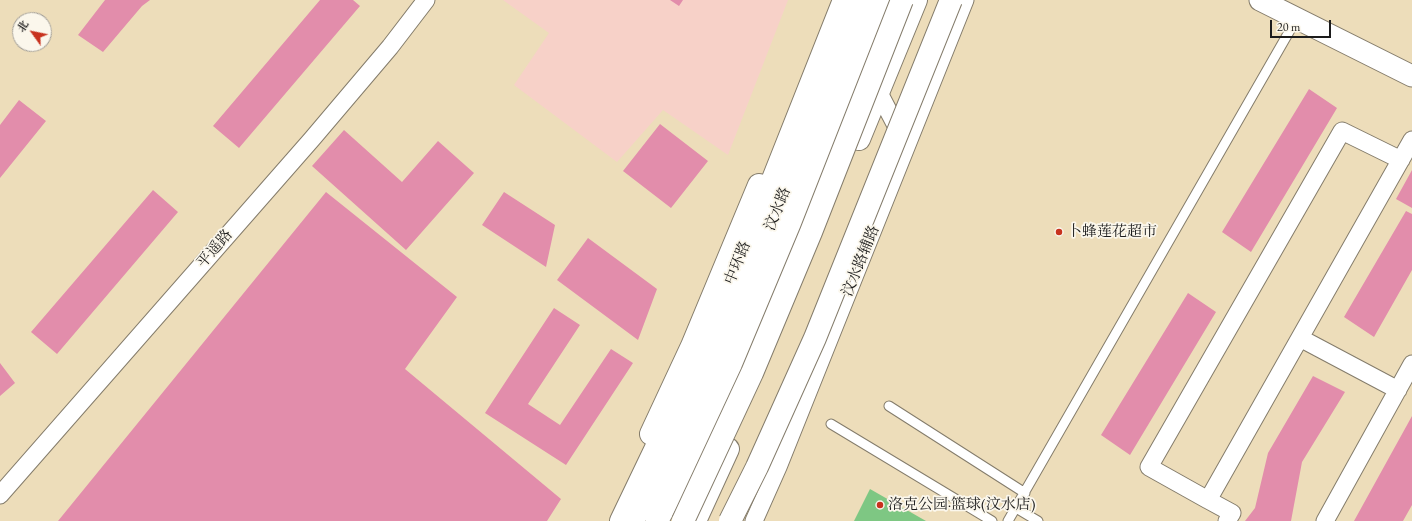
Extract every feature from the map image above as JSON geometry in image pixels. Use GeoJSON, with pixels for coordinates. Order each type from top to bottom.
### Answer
{"type":"FeatureCollection","features":[{"type":"Feature","properties":{"kind":"main road","name":"汶水路"},"geometry":{"type":"LineString","coordinates":[[610,521],[692,346],[833,0]]}},
{"type":"Feature","properties":{"kind":"main road","name":"中环路"},"geometry":{"type":"LineString","coordinates":[[621,521],[702,352],[760,212],[844,0]]}},
{"type":"Feature","properties":{"kind":"main road","name":"汶水路"},"geometry":{"type":"LineString","coordinates":[[633,521],[709,380],[862,0]]}},
{"type":"Feature","properties":{"kind":"main road","name":"汶水路"},"geometry":{"type":"LineString","coordinates":[[658,521],[723,399],[883,0]]}},
{"type":"Feature","properties":{"kind":"main road"},"geometry":{"type":"LineString","coordinates":[[683,521],[755,366],[811,232],[902,0]]}},
{"type":"Feature","properties":{"kind":"main road"},"geometry":{"type":"LineString","coordinates":[[695,521],[761,378],[916,0]]}},
{"type":"Feature","properties":{"kind":"main road"},"geometry":{"type":"LineString","coordinates":[[730,521],[757,467],[815,338],[951,0]]}},
{"type":"Feature","properties":{"kind":"main road"},"geometry":{"type":"LineString","coordinates":[[800,208],[857,144]]}},
{"type":"Feature","properties":{"kind":"street","name":"平遥路"},"geometry":{"type":"LineString","coordinates":[[0,495],[307,144],[390,47],[426,0]]}},
{"type":"Feature","properties":{"kind":"street","name":"汶水路辅路"},"geometry":{"type":"LineString","coordinates":[[754,521],[778,467],[965,0]]}},
{"type":"Feature","properties":{"kind":"street"},"geometry":{"type":"LineString","coordinates":[[1260,0],[1412,76]]}},
{"type":"Feature","properties":{"kind":"street"},"geometry":{"type":"LineString","coordinates":[[878,92],[907,146]]}},
{"type":"Feature","properties":{"kind":"street"},"geometry":{"type":"LineString","coordinates":[[1227,521],[1232,513],[1150,467],[1153,460],[1342,131],[1401,160]]}},
{"type":"Feature","properties":{"kind":"street"},"geometry":{"type":"LineString","coordinates":[[1208,500],[1412,140]]}},
{"type":"Feature","properties":{"kind":"street"},"geometry":{"type":"LineString","coordinates":[[1300,338],[1398,390]]}},
{"type":"Feature","properties":{"kind":"street"},"geometry":{"type":"LineString","coordinates":[[1325,521],[1412,364]]}},
{"type":"Feature","properties":{"kind":"lane"},"geometry":{"type":"LineString","coordinates":[[1008,521],[1297,18]]}},
{"type":"Feature","properties":{"kind":"lane"},"geometry":{"type":"LineString","coordinates":[[889,406],[1025,493]]}},
{"type":"Feature","properties":{"kind":"lane"},"geometry":{"type":"LineString","coordinates":[[831,424],[992,521]]}},
{"type":"Feature","properties":{"kind":"lane"},"geometry":{"type":"LineString","coordinates":[[1016,508],[1038,521]]}},
{"type":"Feature","properties":{"kind":"shaded area"},"geometry":{"type":"Polygon","coordinates":[[[503,0],[788,0],[728,155],[663,110],[617,162],[514,85],[549,33],[503,0]]]}},
{"type":"Feature","properties":{"kind":"green space","name":"洛克公园·篮球(汶水店)"},"geometry":{"type":"Polygon","coordinates":[[[870,489],[926,521],[854,521],[870,489]]]}},
{"type":"Feature","properties":{"kind":"building"},"geometry":{"type":"Polygon","coordinates":[[[105,0],[150,0],[142,6],[103,52],[78,35],[105,0]]]}},
{"type":"Feature","properties":{"kind":"building"},"geometry":{"type":"Polygon","coordinates":[[[320,0],[353,0],[360,6],[239,148],[213,126],[320,0]]]}},
{"type":"Feature","properties":{"kind":"building"},"geometry":{"type":"Polygon","coordinates":[[[670,0],[683,0],[679,6],[670,0]]]}},
{"type":"Feature","properties":{"kind":"building"},"geometry":{"type":"Polygon","coordinates":[[[1309,89],[1337,108],[1251,252],[1222,232],[1309,89]]]}},
{"type":"Feature","properties":{"kind":"building"},"geometry":{"type":"Polygon","coordinates":[[[19,100],[46,121],[0,178],[0,125],[19,100]]]}},
{"type":"Feature","properties":{"kind":"building"},"geometry":{"type":"Polygon","coordinates":[[[660,124],[708,161],[671,208],[623,171],[660,124]]]}},
{"type":"Feature","properties":{"kind":"building"},"geometry":{"type":"Polygon","coordinates":[[[344,130],[402,182],[438,141],[474,173],[406,250],[312,166],[344,130]]]}},
{"type":"Feature","properties":{"kind":"building"},"geometry":{"type":"Polygon","coordinates":[[[1412,170],[1412,208],[1396,199],[1412,170]]]}},
{"type":"Feature","properties":{"kind":"building"},"geometry":{"type":"Polygon","coordinates":[[[153,190],[178,212],[57,354],[31,332],[153,190]]]}},
{"type":"Feature","properties":{"kind":"building"},"geometry":{"type":"Polygon","coordinates":[[[326,192],[457,297],[405,369],[561,499],[547,521],[58,521],[326,192]]]}},
{"type":"Feature","properties":{"kind":"building"},"geometry":{"type":"Polygon","coordinates":[[[504,192],[555,225],[546,267],[482,225],[504,192]]]}},
{"type":"Feature","properties":{"kind":"building"},"geometry":{"type":"Polygon","coordinates":[[[1406,211],[1412,214],[1412,270],[1374,337],[1344,317],[1406,211]]]}},
{"type":"Feature","properties":{"kind":"building"},"geometry":{"type":"Polygon","coordinates":[[[588,238],[657,289],[638,340],[557,280],[588,238]]]}},
{"type":"Feature","properties":{"kind":"building"},"geometry":{"type":"Polygon","coordinates":[[[1188,293],[1216,312],[1130,455],[1101,435],[1188,293]]]}},
{"type":"Feature","properties":{"kind":"building"},"geometry":{"type":"Polygon","coordinates":[[[554,308],[580,325],[528,404],[560,425],[611,349],[633,363],[566,465],[485,413],[554,308]]]}},
{"type":"Feature","properties":{"kind":"building"},"geometry":{"type":"Polygon","coordinates":[[[0,363],[15,383],[0,396],[0,363]]]}},
{"type":"Feature","properties":{"kind":"building"},"geometry":{"type":"Polygon","coordinates":[[[1313,376],[1345,392],[1302,462],[1291,521],[1245,521],[1255,508],[1268,453],[1313,376]]]}},
{"type":"Feature","properties":{"kind":"building"},"geometry":{"type":"Polygon","coordinates":[[[1412,416],[1412,505],[1403,521],[1354,521],[1412,416]]]}},
{"type":"Feature","properties":{"kind":"place","name":"卜蜂莲花超市"},"geometry":{"type":"Point","coordinates":[1059,232]}},
{"type":"Feature","properties":{"kind":"place","name":"洛克公园·篮球(汶水店)"},"geometry":{"type":"Point","coordinates":[880,505]}}]}
